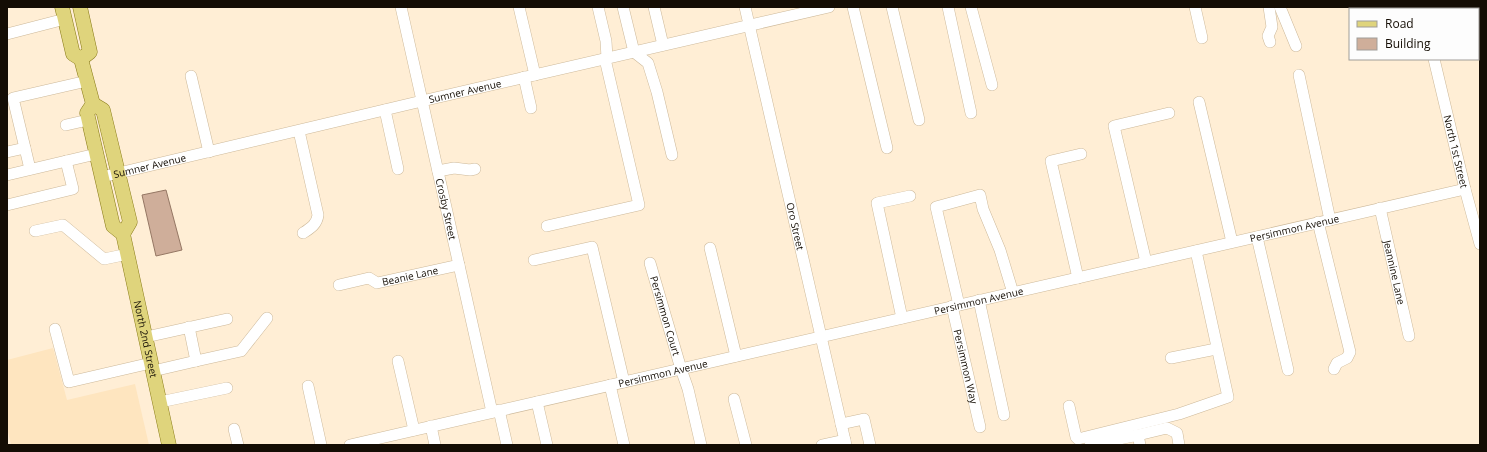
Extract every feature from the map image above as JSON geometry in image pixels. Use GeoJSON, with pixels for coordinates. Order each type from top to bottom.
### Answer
{"type":"FeatureCollection","features":[{"type":"Feature","properties":{"kind":"main road"},"geometry":{"type":"LineString","coordinates":[[80,7],[90,52],[81,59]]}},
{"type":"Feature","properties":{"kind":"main road"},"geometry":{"type":"LineString","coordinates":[[65,11],[73,54],[81,59],[93,104],[104,110],[130,222],[123,234]]}},
{"type":"Feature","properties":{"kind":"main road"},"geometry":{"type":"LineString","coordinates":[[93,104],[87,113],[89,122],[100,140],[105,160],[118,173]]}},
{"type":"Feature","properties":{"kind":"main road","name":"North 2nd Street"},"geometry":{"type":"LineString","coordinates":[[89,122],[112,226],[123,234],[170,445]]}},
{"type":"Feature","properties":{"kind":"street","name":"Crosby Street"},"geometry":{"type":"LineString","coordinates":[[401,7],[459,265],[495,411],[506,445]]}},
{"type":"Feature","properties":{"kind":"street"},"geometry":{"type":"LineString","coordinates":[[519,7],[529,76],[531,108]]}},
{"type":"Feature","properties":{"kind":"street"},"geometry":{"type":"LineString","coordinates":[[547,226],[639,205],[606,58],[606,41],[598,7]]}},
{"type":"Feature","properties":{"kind":"street"},"geometry":{"type":"LineString","coordinates":[[623,7],[634,52],[648,63],[657,92],[672,155]]}},
{"type":"Feature","properties":{"kind":"street"},"geometry":{"type":"LineString","coordinates":[[654,7],[663,45]]}},
{"type":"Feature","properties":{"kind":"street","name":"Oro Street"},"geometry":{"type":"LineString","coordinates":[[745,7],[845,442]]}},
{"type":"Feature","properties":{"kind":"street","name":"Sumner Avenue"},"geometry":{"type":"LineString","coordinates":[[102,177],[829,7]]}},
{"type":"Feature","properties":{"kind":"street"},"geometry":{"type":"LineString","coordinates":[[853,7],[887,148]]}},
{"type":"Feature","properties":{"kind":"street"},"geometry":{"type":"LineString","coordinates":[[892,7],[919,120]]}},
{"type":"Feature","properties":{"kind":"street"},"geometry":{"type":"LineString","coordinates":[[948,7],[971,113]]}},
{"type":"Feature","properties":{"kind":"street"},"geometry":{"type":"LineString","coordinates":[[971,7],[992,85]]}},
{"type":"Feature","properties":{"kind":"street"},"geometry":{"type":"LineString","coordinates":[[1195,7],[1202,38]]}},
{"type":"Feature","properties":{"kind":"street"},"geometry":{"type":"LineString","coordinates":[[1269,7],[1272,28],[1268,36],[1270,42]]}},
{"type":"Feature","properties":{"kind":"street"},"geometry":{"type":"LineString","coordinates":[[1280,7],[1296,46]]}},
{"type":"Feature","properties":{"kind":"street"},"geometry":{"type":"LineString","coordinates":[[7,34],[65,11]]}},
{"type":"Feature","properties":{"kind":"street","name":"North 1st Street"},"geometry":{"type":"LineString","coordinates":[[1434,60],[1465,189],[1480,244]]}},
{"type":"Feature","properties":{"kind":"street"},"geometry":{"type":"LineString","coordinates":[[1299,75],[1330,220]]}},
{"type":"Feature","properties":{"kind":"street"},"geometry":{"type":"LineString","coordinates":[[191,76],[209,152]]}},
{"type":"Feature","properties":{"kind":"street"},"geometry":{"type":"LineString","coordinates":[[30,169],[13,98],[87,81]]}},
{"type":"Feature","properties":{"kind":"street"},"geometry":{"type":"LineString","coordinates":[[1200,102],[1232,242]]}},
{"type":"Feature","properties":{"kind":"street"},"geometry":{"type":"LineString","coordinates":[[385,110],[398,169]]}},
{"type":"Feature","properties":{"kind":"street"},"geometry":{"type":"LineString","coordinates":[[1146,262],[1114,126],[1169,113]]}},
{"type":"Feature","properties":{"kind":"street"},"geometry":{"type":"LineString","coordinates":[[66,125],[89,122]]}},
{"type":"Feature","properties":{"kind":"street"},"geometry":{"type":"LineString","coordinates":[[298,131],[318,214],[318,220],[313,226],[303,233]]}},
{"type":"Feature","properties":{"kind":"street"},"geometry":{"type":"LineString","coordinates":[[7,152],[25,148]]}},
{"type":"Feature","properties":{"kind":"street"},"geometry":{"type":"LineString","coordinates":[[7,174],[96,154]]}},
{"type":"Feature","properties":{"kind":"street"},"geometry":{"type":"LineString","coordinates":[[1078,278],[1052,161],[1081,154]]}},
{"type":"Feature","properties":{"kind":"street"},"geometry":{"type":"LineString","coordinates":[[7,205],[73,189],[66,161]]}},
{"type":"Feature","properties":{"kind":"street"},"geometry":{"type":"LineString","coordinates":[[438,171],[454,168],[470,170],[475,169]]}},
{"type":"Feature","properties":{"kind":"street","name":"Persimmon Avenue"},"geometry":{"type":"LineString","coordinates":[[431,426],[1465,189]]}},
{"type":"Feature","properties":{"kind":"street","name":"Persimmon Way"},"geometry":{"type":"LineString","coordinates":[[980,427],[936,207],[980,195],[983,209],[1000,250],[1013,293]]}},
{"type":"Feature","properties":{"kind":"street"},"geometry":{"type":"LineString","coordinates":[[902,318],[877,203],[910,196]]}},
{"type":"Feature","properties":{"kind":"street","name":"Jeannine Lane"},"geometry":{"type":"LineString","coordinates":[[1380,208],[1409,336]]}},
{"type":"Feature","properties":{"kind":"street"},"geometry":{"type":"LineString","coordinates":[[1318,222],[1350,352],[1347,358],[1337,363],[1334,368]]}},
{"type":"Feature","properties":{"kind":"street"},"geometry":{"type":"LineString","coordinates":[[35,231],[63,225],[104,259],[128,254]]}},
{"type":"Feature","properties":{"kind":"street"},"geometry":{"type":"LineString","coordinates":[[1257,237],[1288,370]]}},
{"type":"Feature","properties":{"kind":"street"},"geometry":{"type":"LineString","coordinates":[[534,260],[592,247],[624,382]]}},
{"type":"Feature","properties":{"kind":"street"},"geometry":{"type":"LineString","coordinates":[[710,248],[736,356]]}},
{"type":"Feature","properties":{"kind":"street"},"geometry":{"type":"LineString","coordinates":[[1069,406],[1076,437],[1078,439],[1179,414],[1228,397],[1216,349],[1196,251]]}},
{"type":"Feature","properties":{"kind":"street","name":"Persimmon Court"},"geometry":{"type":"LineString","coordinates":[[650,263],[688,389],[701,445]]}},
{"type":"Feature","properties":{"kind":"street","name":"Beanie Lane"},"geometry":{"type":"LineString","coordinates":[[339,285],[369,278],[377,283],[459,265]]}},
{"type":"Feature","properties":{"kind":"street"},"geometry":{"type":"LineString","coordinates":[[979,300],[1004,415]]}},
{"type":"Feature","properties":{"kind":"street"},"geometry":{"type":"LineString","coordinates":[[55,329],[68,382],[152,367],[196,361],[241,351],[267,318]]}},
{"type":"Feature","properties":{"kind":"street"},"geometry":{"type":"LineString","coordinates":[[146,337],[226,319]]}},
{"type":"Feature","properties":{"kind":"street"},"geometry":{"type":"LineString","coordinates":[[189,327],[196,361]]}},
{"type":"Feature","properties":{"kind":"street"},"geometry":{"type":"LineString","coordinates":[[1172,358],[1216,349]]}},
{"type":"Feature","properties":{"kind":"street"},"geometry":{"type":"LineString","coordinates":[[398,361],[414,430]]}},
{"type":"Feature","properties":{"kind":"street"},"geometry":{"type":"LineString","coordinates":[[610,385],[624,445]]}},
{"type":"Feature","properties":{"kind":"street"},"geometry":{"type":"LineString","coordinates":[[308,386],[321,445]]}},
{"type":"Feature","properties":{"kind":"street"},"geometry":{"type":"LineString","coordinates":[[160,402],[227,388]]}},
{"type":"Feature","properties":{"kind":"street"},"geometry":{"type":"LineString","coordinates":[[734,399],[746,445]]}},
{"type":"Feature","properties":{"kind":"street"},"geometry":{"type":"LineString","coordinates":[[537,402],[547,445]]}},
{"type":"Feature","properties":{"kind":"street"},"geometry":{"type":"LineString","coordinates":[[841,424],[864,419],[870,445]]}},
{"type":"Feature","properties":{"kind":"street"},"geometry":{"type":"LineString","coordinates":[[350,445],[431,426],[435,445]]}},
{"type":"Feature","properties":{"kind":"street"},"geometry":{"type":"LineString","coordinates":[[1095,445],[1139,440],[1167,428],[1177,433],[1179,445]]}},
{"type":"Feature","properties":{"kind":"street"},"geometry":{"type":"LineString","coordinates":[[234,429],[238,445]]}},
{"type":"Feature","properties":{"kind":"street"},"geometry":{"type":"LineString","coordinates":[[822,445],[845,442]]}},
{"type":"Feature","properties":{"kind":"shaded area"},"geometry":{"type":"Polygon","coordinates":[[[53,348],[67,400],[135,384],[149,445],[11,445],[7,428],[7,360],[53,348]]]}},
{"type":"Feature","properties":{"kind":"building"},"geometry":{"type":"Polygon","coordinates":[[[166,190],[182,250],[156,256],[142,195],[166,190]]]}}]}
